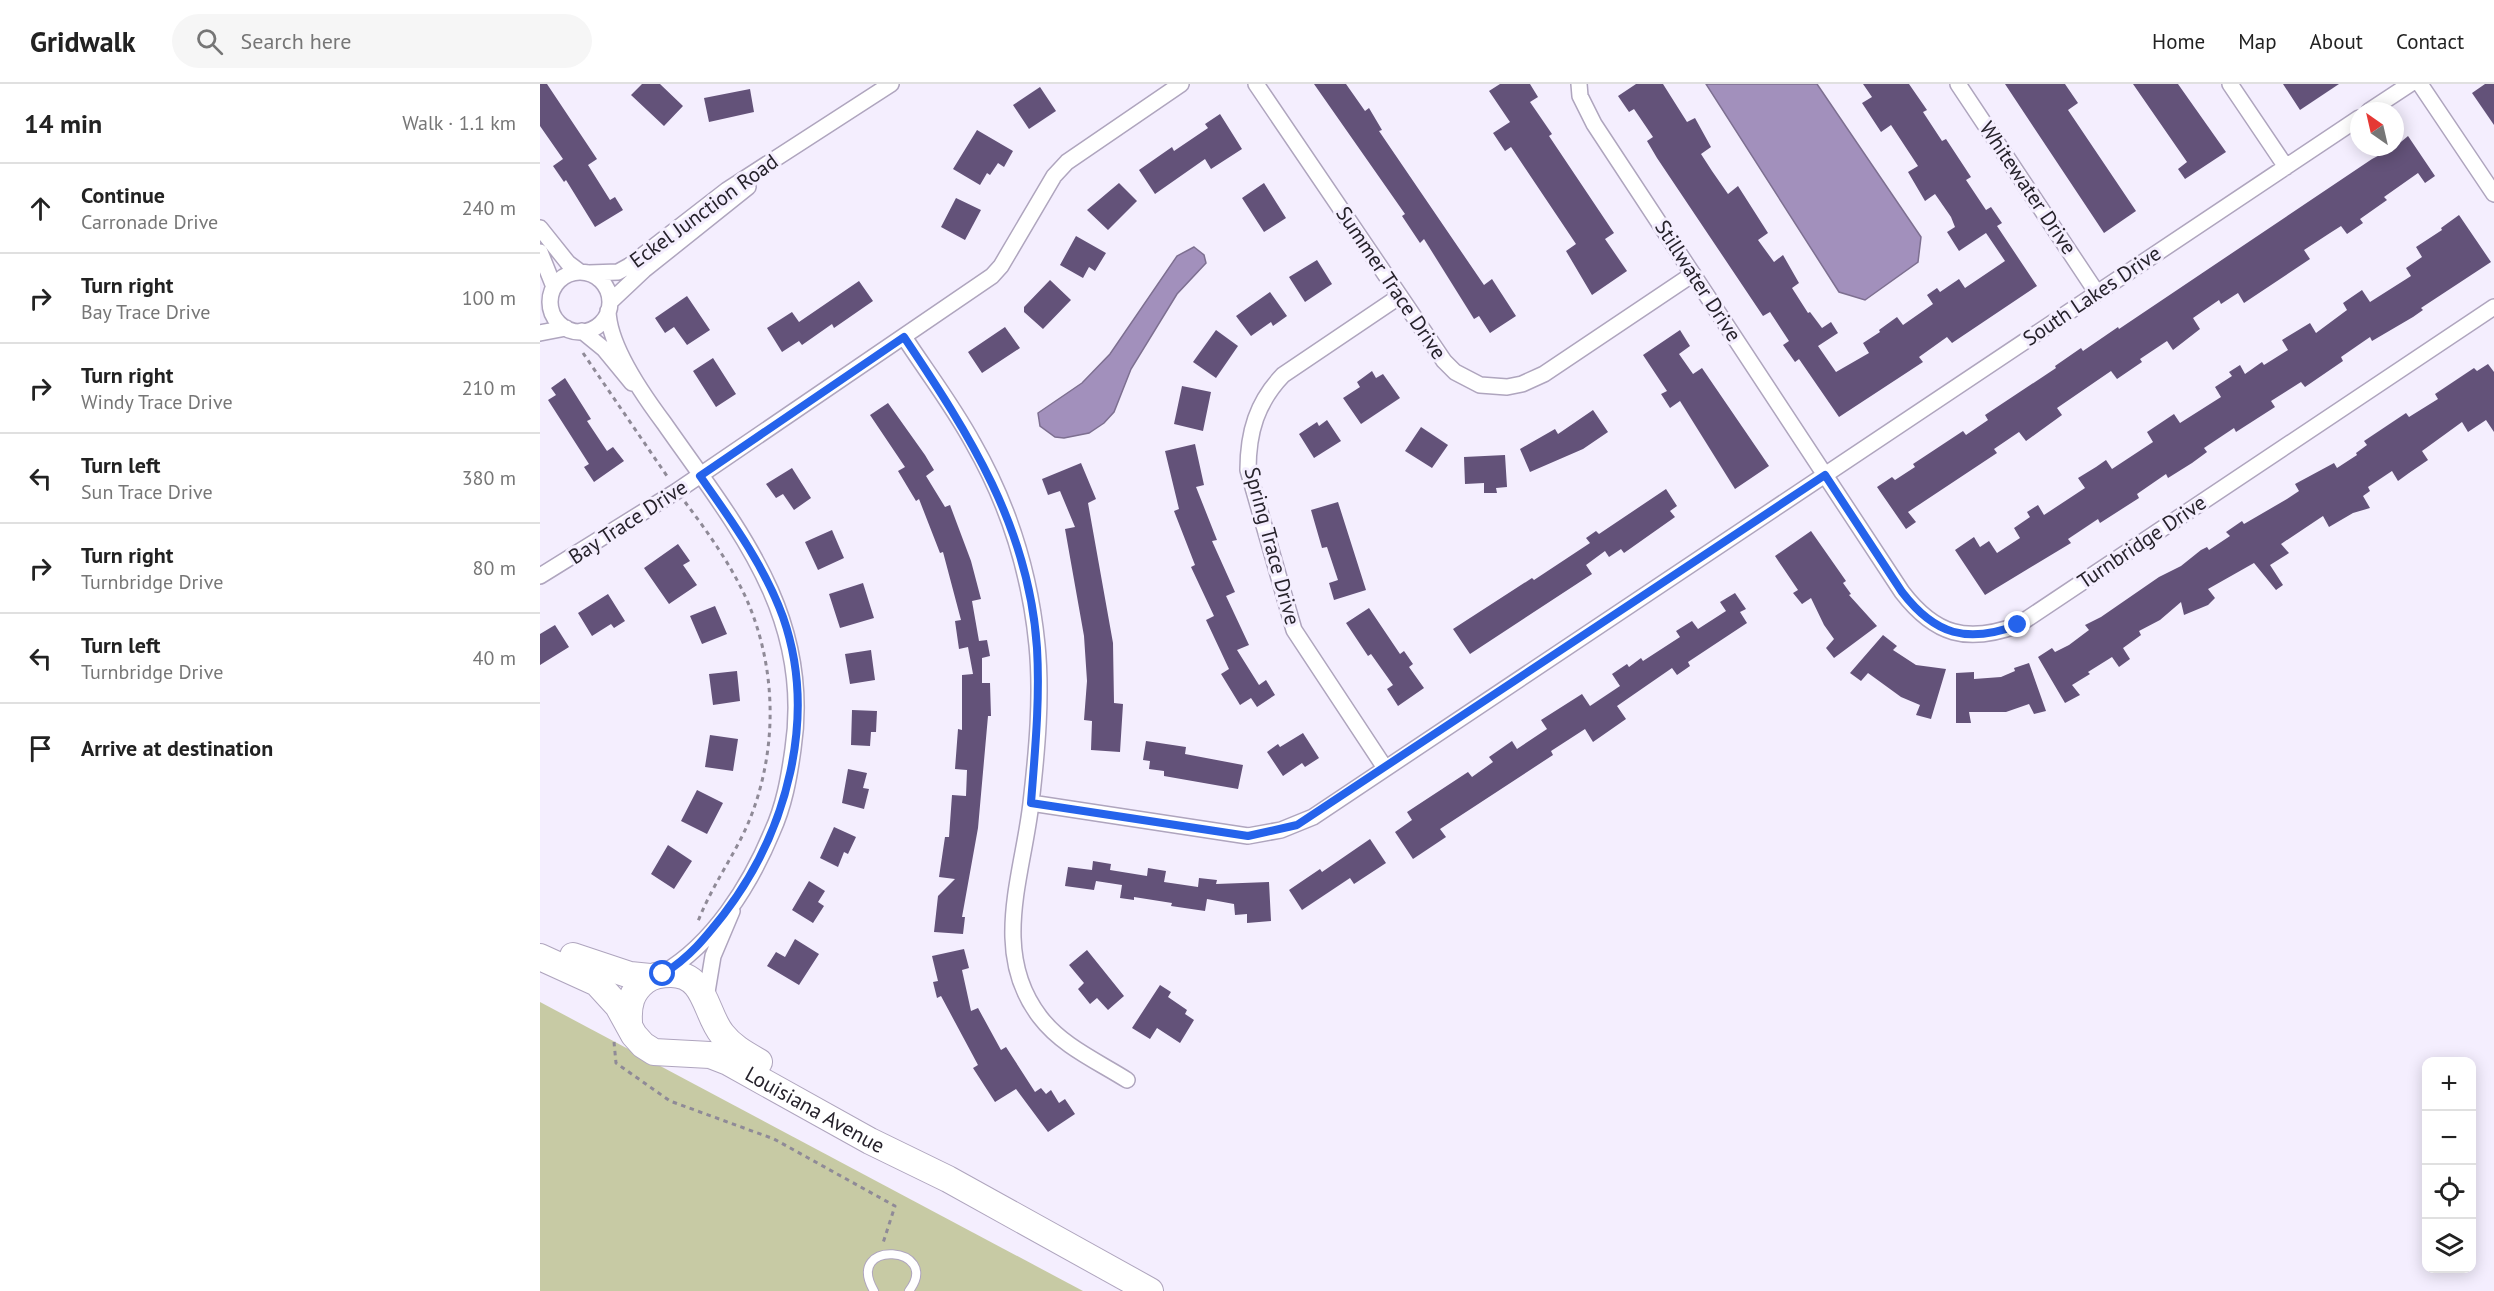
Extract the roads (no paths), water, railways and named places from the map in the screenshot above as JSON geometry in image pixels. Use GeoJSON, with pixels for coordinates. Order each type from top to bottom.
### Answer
{"type":"FeatureCollection","features":[{"type":"Feature","properties":{"kind":"main road","name":"Louisiana Avenue"},"geometry":{"type":"LineString","coordinates":[[540,942],[604,968],[657,975],[676,974],[688,978],[699,987],[722,1034],[743,1053],[845,1113],[948,1179]]}},
{"type":"Feature","properties":{"kind":"main road","name":"Louisiana Avenue"},"geometry":{"type":"LineString","coordinates":[[540,957],[597,983],[629,1022],[638,1040],[654,1052],[710,1055],[728,1062],[870,1141],[948,1179],[1150,1291]]}},
{"type":"Feature","properties":{"kind":"main road"},"geometry":{"type":"LineString","coordinates":[[629,1022],[628,1009],[632,996],[657,975]]}},
{"type":"Feature","properties":{"kind":"main road"},"geometry":{"type":"LineString","coordinates":[[681,1052],[693,1046],[702,1036],[708,1024],[707,1004]]}},
{"type":"Feature","properties":{"kind":"street","name":"Eckel Junction Road"},"geometry":{"type":"LineString","coordinates":[[554,287],[565,276],[618,272],[629,266],[727,190],[891,84]]}},
{"type":"Feature","properties":{"kind":"street","name":"Bay Trace Drive"},"geometry":{"type":"LineString","coordinates":[[540,576],[700,476],[992,276],[1001,267],[1054,176],[1067,162],[1181,84]]}},
{"type":"Feature","properties":{"kind":"street","name":"Summer Trace Drive"},"geometry":{"type":"LineString","coordinates":[[1256,84],[1444,361],[1455,372],[1480,385],[1507,387],[1544,374],[1693,274]]}},
{"type":"Feature","properties":{"kind":"street","name":"Stillwater Drive"},"geometry":{"type":"LineString","coordinates":[[1579,84],[1580,96],[1594,124],[1825,475]]}},
{"type":"Feature","properties":{"kind":"street","name":"Whitewater Drive"},"geometry":{"type":"LineString","coordinates":[[1958,84],[2097,293]]}},
{"type":"Feature","properties":{"kind":"street"},"geometry":{"type":"LineString","coordinates":[[2230,84],[2286,167]]}},
{"type":"Feature","properties":{"kind":"street"},"geometry":{"type":"LineString","coordinates":[[2383,102],[2410,84]]}},
{"type":"Feature","properties":{"kind":"street"},"geometry":{"type":"LineString","coordinates":[[2420,84],[2494,194]]}},
{"type":"Feature","properties":{"kind":"street","name":"South Lakes Drive"},"geometry":{"type":"LineString","coordinates":[[1031,803],[1248,836],[1297,825],[2350,124]]}},
{"type":"Feature","properties":{"kind":"street","name":"Eckel Junction Road"},"geometry":{"type":"LineString","coordinates":[[580,339],[598,325],[609,306],[644,270],[814,135]]}},
{"type":"Feature","properties":{"kind":"street"},"geometry":{"type":"LineString","coordinates":[[540,228],[568,263],[604,284],[614,339],[644,396]]}},
{"type":"Feature","properties":{"kind":"street"},"geometry":{"type":"LineString","coordinates":[[540,252],[554,287],[545,310],[580,339],[604,349],[644,396],[756,560],[783,619],[796,683],[796,729],[781,813],[767,846],[737,897],[703,942],[684,961],[657,975]]}},
{"type":"Feature","properties":{"kind":"street","name":"Spring Trace Drive"},"geometry":{"type":"LineString","coordinates":[[1385,768],[1294,630],[1248,470],[1248,451],[1252,423],[1264,398],[1278,380],[1400,296]]}},
{"type":"Feature","properties":{"kind":"street","name":"Turnbridge Drive"},"geometry":{"type":"LineString","coordinates":[[1825,475],[1916,610],[1932,624],[1952,633],[1975,636],[1996,634],[2018,625],[2494,307]]}},
{"type":"Feature","properties":{"kind":"street"},"geometry":{"type":"LineString","coordinates":[[540,333],[567,328]]}},
{"type":"Feature","properties":{"kind":"street"},"geometry":{"type":"LineString","coordinates":[[904,337],[974,443],[1009,520],[1023,566],[1037,645],[1039,682],[1031,803],[1012,925],[1017,973],[1039,1015],[1053,1031],[1068,1044],[1128,1080]]}},
{"type":"Feature","properties":{"kind":"street"},"geometry":{"type":"LineString","coordinates":[[707,1004],[713,956],[737,897]]}},
{"type":"Feature","properties":{"kind":"lane"},"geometry":{"type":"LineString","coordinates":[[874,1291],[868,1276],[874,1261],[880,1256],[895,1253],[909,1260],[915,1273],[915,1280],[909,1291]]}}]}
